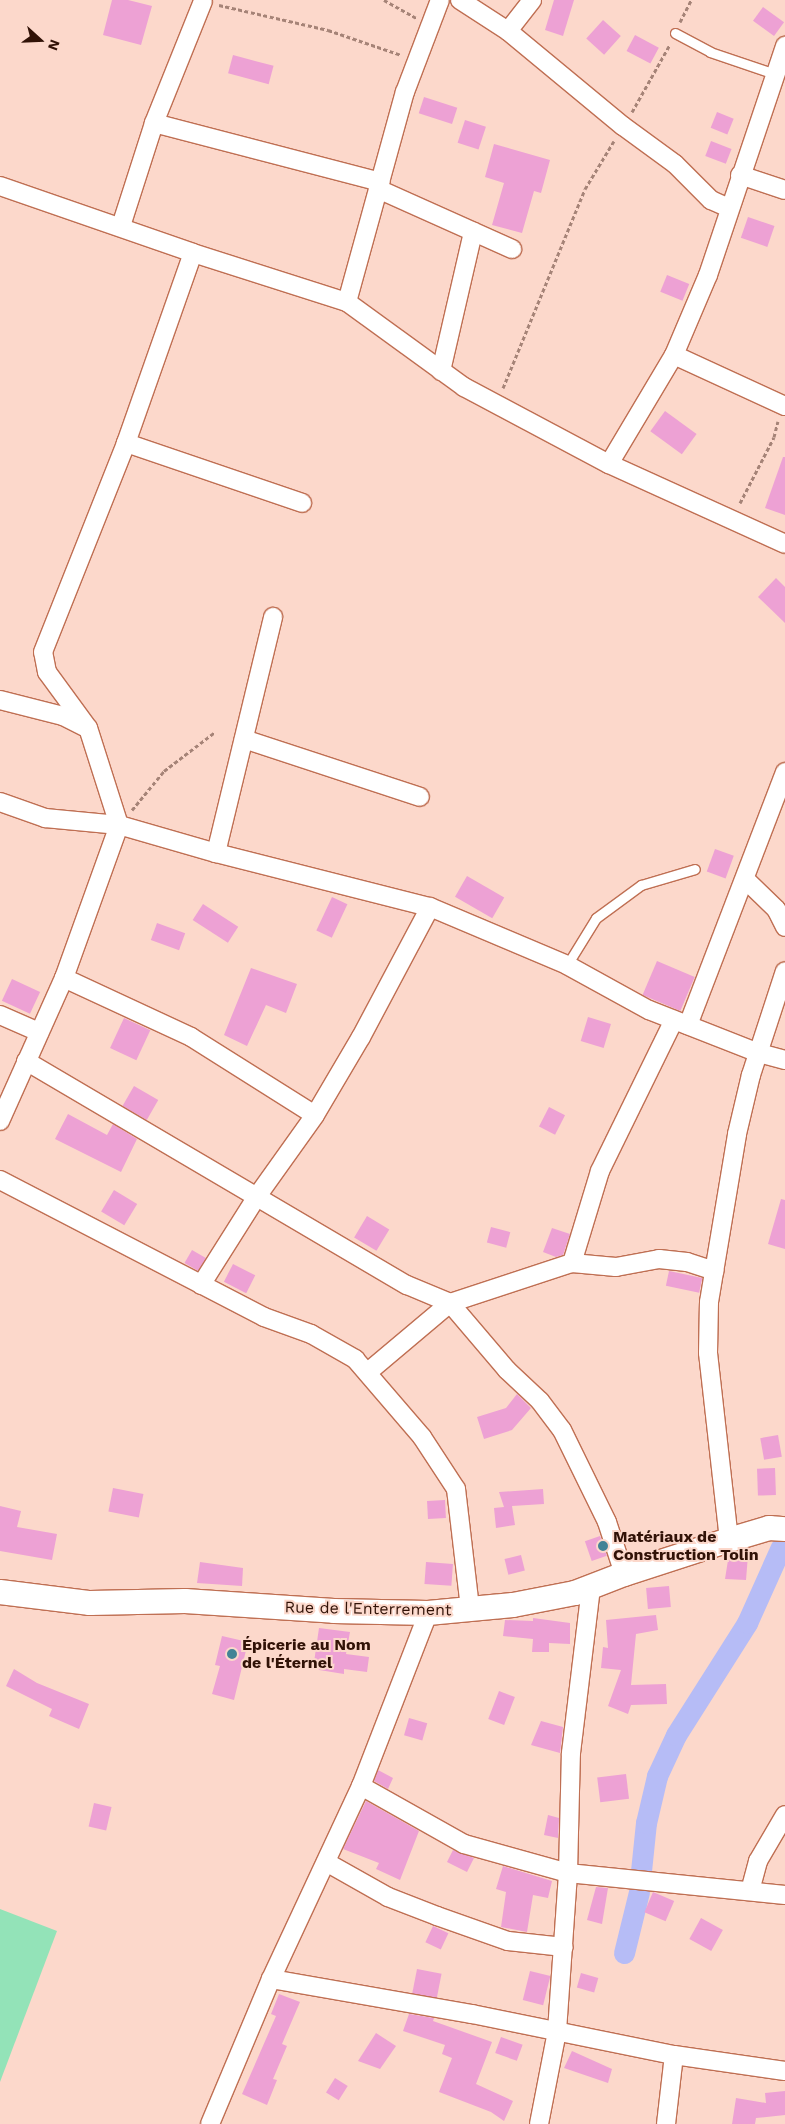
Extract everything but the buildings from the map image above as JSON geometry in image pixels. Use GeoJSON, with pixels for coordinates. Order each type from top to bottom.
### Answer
{"type":"FeatureCollection","features":[{"type":"Feature","properties":{"kind":"street"},"geometry":{"type":"LineString","coordinates":[[347,302],[405,92],[440,0]]}},
{"type":"Feature","properties":{"kind":"street"},"geometry":{"type":"LineString","coordinates":[[460,0],[508,31],[623,126],[675,164],[711,200],[729,208]]}},
{"type":"Feature","properties":{"kind":"street"},"geometry":{"type":"LineString","coordinates":[[508,31],[532,0]]}},
{"type":"Feature","properties":{"kind":"street"},"geometry":{"type":"LineString","coordinates":[[121,226],[154,122],[203,1]]}},
{"type":"Feature","properties":{"kind":"street"},"geometry":{"type":"LineString","coordinates":[[610,464],[674,355],[708,276],[740,175],[785,46]]}},
{"type":"Feature","properties":{"kind":"street"},"geometry":{"type":"LineString","coordinates":[[154,122],[379,186],[512,249]]}},
{"type":"Feature","properties":{"kind":"street"},"geometry":{"type":"LineString","coordinates":[[740,175],[785,190]]}},
{"type":"Feature","properties":{"kind":"street"},"geometry":{"type":"LineString","coordinates":[[0,186],[121,226],[193,253],[347,302],[442,370],[497,404],[610,464],[785,544]]}},
{"type":"Feature","properties":{"kind":"street"},"geometry":{"type":"LineString","coordinates":[[442,370],[473,232]]}},
{"type":"Feature","properties":{"kind":"street"},"geometry":{"type":"LineString","coordinates":[[0,1121],[38,1032],[64,978],[119,825],[88,728],[47,672],[44,652],[126,443],[193,253]]}},
{"type":"Feature","properties":{"kind":"street"},"geometry":{"type":"LineString","coordinates":[[674,355],[784,406]]}},
{"type":"Feature","properties":{"kind":"street"},"geometry":{"type":"LineString","coordinates":[[126,443],[302,504]]}},
{"type":"Feature","properties":{"kind":"street"},"geometry":{"type":"LineString","coordinates":[[216,853],[273,617]]}},
{"type":"Feature","properties":{"kind":"street"},"geometry":{"type":"LineString","coordinates":[[0,700],[63,716],[88,728]]}},
{"type":"Feature","properties":{"kind":"street"},"geometry":{"type":"LineString","coordinates":[[244,739],[420,797]]}},
{"type":"Feature","properties":{"kind":"street"},"geometry":{"type":"LineString","coordinates":[[572,1263],[600,1171],[681,1022],[746,880],[765,818],[785,772]]}},
{"type":"Feature","properties":{"kind":"street"},"geometry":{"type":"LineString","coordinates":[[0,802],[45,818],[119,825],[216,853],[430,907],[567,965],[681,1022],[759,1053],[785,1060]]}},
{"type":"Feature","properties":{"kind":"street"},"geometry":{"type":"LineString","coordinates":[[746,880],[776,909],[785,927]]}},
{"type":"Feature","properties":{"kind":"street"},"geometry":{"type":"LineString","coordinates":[[201,1284],[258,1194],[315,1115],[362,1037],[430,907]]}},
{"type":"Feature","properties":{"kind":"street"},"geometry":{"type":"LineString","coordinates":[[729,1540],[708,1353],[709,1302],[737,1134],[759,1053],[785,971]]}},
{"type":"Feature","properties":{"kind":"street"},"geometry":{"type":"LineString","coordinates":[[64,978],[191,1037],[315,1115]]}},
{"type":"Feature","properties":{"kind":"street"},"geometry":{"type":"LineString","coordinates":[[0,1015],[38,1032]]}},
{"type":"Feature","properties":{"kind":"street"},"geometry":{"type":"LineString","coordinates":[[26,1061],[258,1194],[407,1285],[450,1303],[507,1370],[540,1401],[562,1430],[607,1522],[624,1574]]}},
{"type":"Feature","properties":{"kind":"street"},"geometry":{"type":"LineString","coordinates":[[0,1180],[264,1317],[311,1334],[355,1359],[422,1437],[456,1489],[470,1609]]}},
{"type":"Feature","properties":{"kind":"street"},"geometry":{"type":"LineString","coordinates":[[368,1372],[450,1303],[572,1263],[616,1267],[659,1259],[687,1262],[715,1271]]}},
{"type":"Feature","properties":{"kind":"street","name":"Rue de l'Enterrement"},"geometry":{"type":"LineString","coordinates":[[0,1592],[90,1603],[185,1601],[334,1611],[428,1613],[513,1604],[591,1588],[624,1574],[729,1540],[769,1528],[785,1529]]}},
{"type":"Feature","properties":{"kind":"street"},"geometry":{"type":"LineString","coordinates":[[539,2124],[556,2031],[564,1947],[568,1873],[571,1753],[591,1588]]}},
{"type":"Feature","properties":{"kind":"street"},"geometry":{"type":"LineString","coordinates":[[210,2124],[271,1979],[361,1786],[428,1613]]}},
{"type":"Feature","properties":{"kind":"street"},"geometry":{"type":"LineString","coordinates":[[361,1786],[464,1844],[568,1873],[785,1895]]}},
{"type":"Feature","properties":{"kind":"street"},"geometry":{"type":"LineString","coordinates":[[750,1892],[758,1861],[785,1815]]}},
{"type":"Feature","properties":{"kind":"street"},"geometry":{"type":"LineString","coordinates":[[326,1862],[388,1897],[437,1916],[508,1941],[564,1947]]}},
{"type":"Feature","properties":{"kind":"street"},"geometry":{"type":"LineString","coordinates":[[271,1979],[556,2031],[674,2055],[785,2072]]}},
{"type":"Feature","properties":{"kind":"street"},"geometry":{"type":"LineString","coordinates":[[666,2124],[674,2055]]}},
{"type":"Feature","properties":{"kind":"lane"},"geometry":{"type":"LineString","coordinates":[[675,33],[710,52],[775,74]]}},
{"type":"Feature","properties":{"kind":"lane"},"geometry":{"type":"LineString","coordinates":[[567,965],[596,918],[641,885],[695,869]]}},
{"type":"Feature","properties":{"kind":"path"},"geometry":{"type":"LineString","coordinates":[[384,0],[431,26]]}},
{"type":"Feature","properties":{"kind":"path"},"geometry":{"type":"LineString","coordinates":[[497,404],[584,188],[645,94],[691,0]]}},
{"type":"Feature","properties":{"kind":"path"},"geometry":{"type":"LineString","coordinates":[[203,1],[328,30],[418,60]]}},
{"type":"Feature","properties":{"kind":"path"},"geometry":{"type":"LineString","coordinates":[[732,520],[774,438],[784,406]]}},
{"type":"Feature","properties":{"kind":"path"},"geometry":{"type":"LineString","coordinates":[[119,825],[164,771],[215,732]]}},
{"type":"Feature","properties":{"kind":"green space"},"geometry":{"type":"Polygon","coordinates":[[[0,1909],[57,1931],[0,2082],[0,1909]]]}},
{"type":"Feature","properties":{"kind":"waterway"},"geometry":{"type":"LineString","coordinates":[[641,1871],[646,1823],[657,1776],[676,1735],[747,1623],[781,1547]]}},
{"type":"Feature","properties":{"kind":"waterway"},"geometry":{"type":"LineString","coordinates":[[624,1953],[639,1892]]}},
{"type":"Feature","properties":{"kind":"place","name":"Matériaux de Construction Tolin"},"geometry":{"type":"Point","coordinates":[603,1546]}},
{"type":"Feature","properties":{"kind":"place","name":"Épicerie au Nom de l'Éternel"},"geometry":{"type":"Point","coordinates":[232,1654]}}]}
